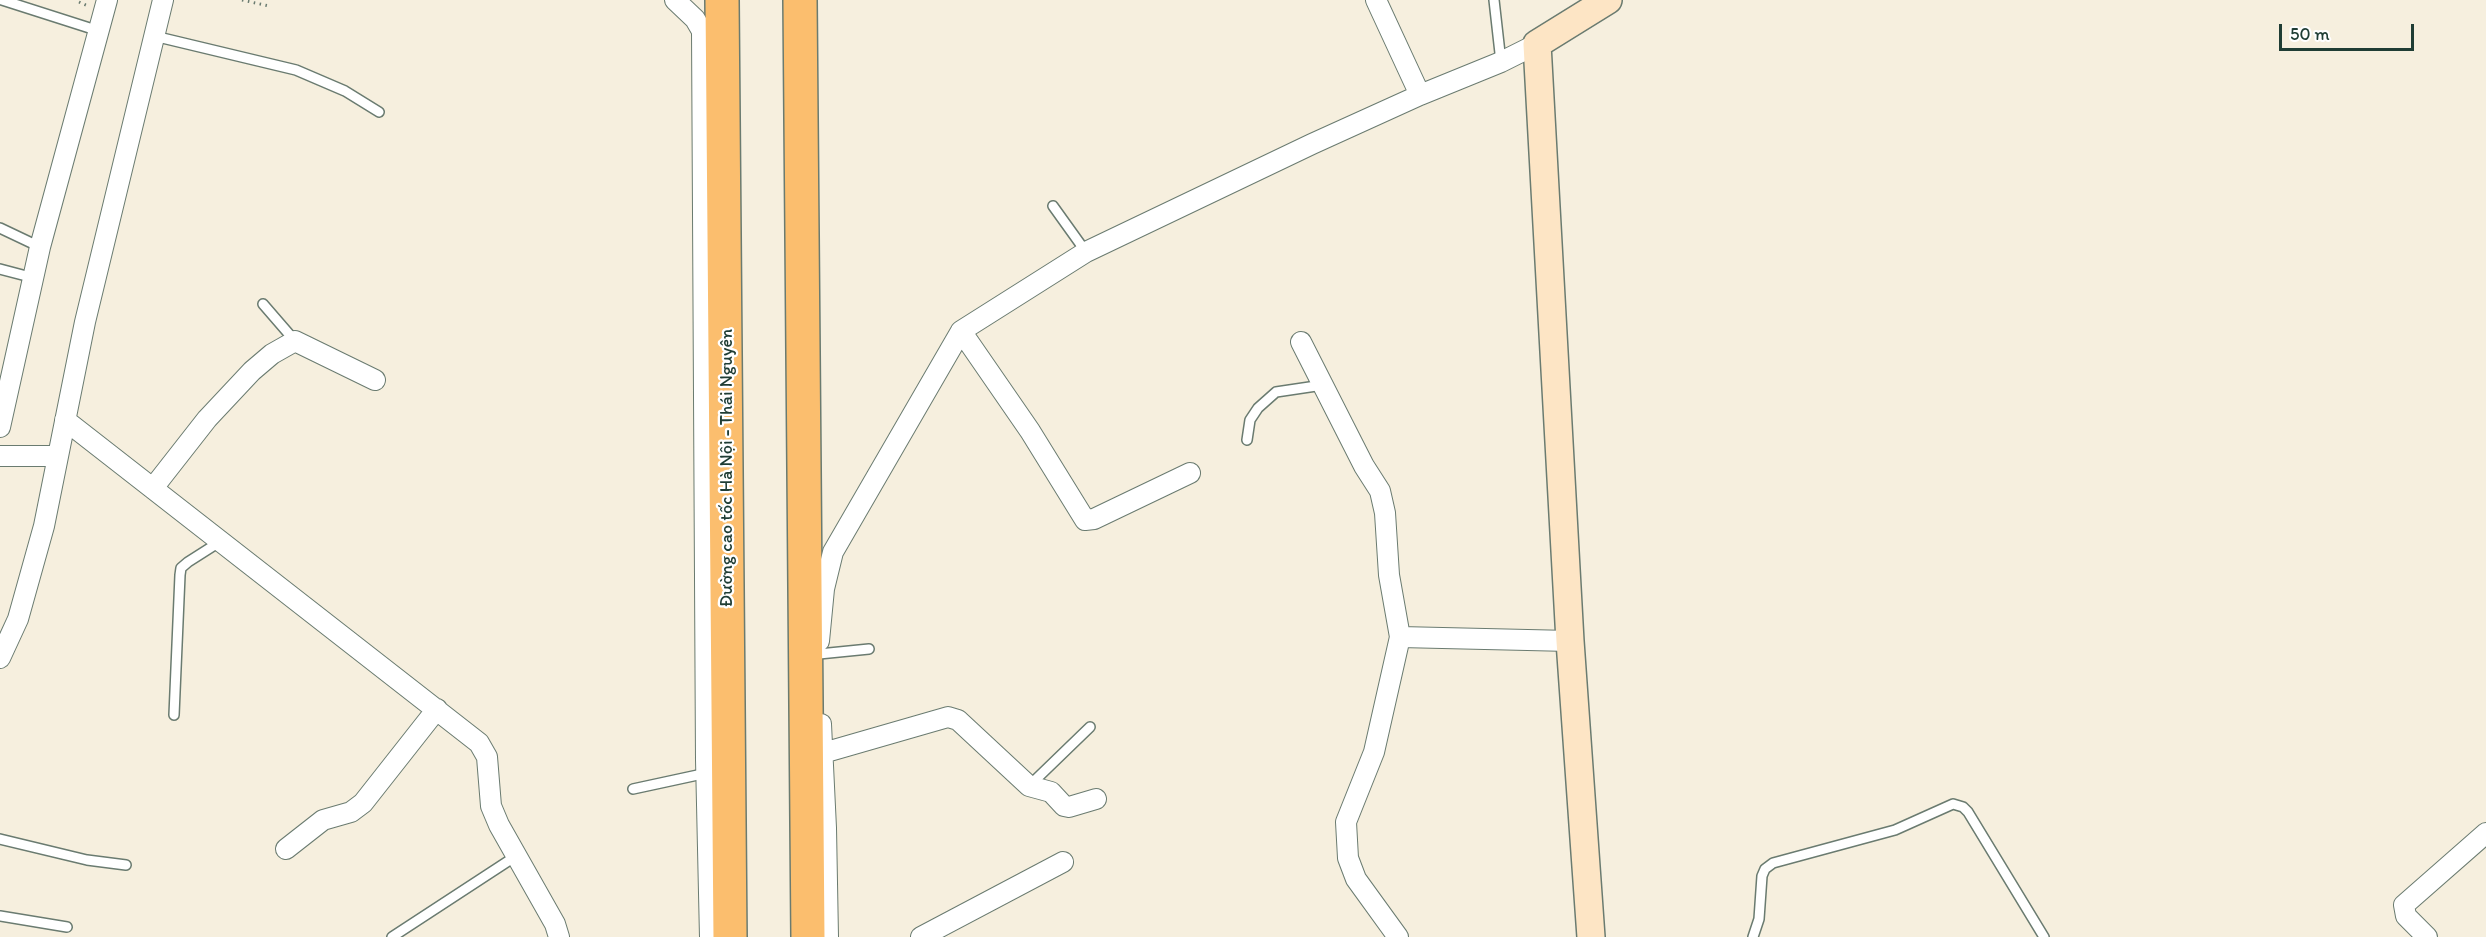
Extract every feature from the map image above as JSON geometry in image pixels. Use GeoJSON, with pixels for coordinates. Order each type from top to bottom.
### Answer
{"type":"FeatureCollection","features":[{"type":"Feature","properties":{"kind":"highway","name":"Đường cao tốc Hà Nội - Thái Nguyên"},"geometry":{"type":"LineString","coordinates":[[722,0],[725,116],[730,937]]}},
{"type":"Feature","properties":{"kind":"highway"},"geometry":{"type":"LineString","coordinates":[[800,0],[808,937]]}},
{"type":"Feature","properties":{"kind":"street"},"geometry":{"type":"LineString","coordinates":[[0,427],[7,366],[33,278],[107,0]]}},
{"type":"Feature","properties":{"kind":"street"},"geometry":{"type":"LineString","coordinates":[[0,658],[18,619],[44,526],[85,322],[163,0]]}},
{"type":"Feature","properties":{"kind":"street"},"geometry":{"type":"LineString","coordinates":[[675,0],[695,19],[702,31],[706,773],[710,937]]}},
{"type":"Feature","properties":{"kind":"street"},"geometry":{"type":"LineString","coordinates":[[1376,0],[1420,95]]}},
{"type":"Feature","properties":{"kind":"street"},"geometry":{"type":"LineString","coordinates":[[828,937],[819,654],[824,589],[833,552],[961,331],[1086,252],[1420,95],[1501,62],[1537,44],[1608,0]]}},
{"type":"Feature","properties":{"kind":"street"},"geometry":{"type":"LineString","coordinates":[[1537,44],[1570,641],[1591,937]]}},
{"type":"Feature","properties":{"kind":"street"},"geometry":{"type":"LineString","coordinates":[[961,331],[1030,431],[1085,520],[1094,519],[1190,472]]}},
{"type":"Feature","properties":{"kind":"street"},"geometry":{"type":"LineString","coordinates":[[153,488],[207,419],[252,371],[272,354],[295,341],[375,380]]}},
{"type":"Feature","properties":{"kind":"street"},"geometry":{"type":"LineString","coordinates":[[1301,342],[1364,466],[1380,491],[1385,513],[1389,575],[1400,637],[1374,752],[1346,822],[1348,858],[1356,879],[1398,937]]}},
{"type":"Feature","properties":{"kind":"street"},"geometry":{"type":"LineString","coordinates":[[66,420],[479,743],[487,757],[491,806],[499,825],[555,924],[559,937]]}},
{"type":"Feature","properties":{"kind":"street"},"geometry":{"type":"LineString","coordinates":[[6,456],[58,456]]}},
{"type":"Feature","properties":{"kind":"street"},"geometry":{"type":"LineString","coordinates":[[1400,637],[1570,641]]}},
{"type":"Feature","properties":{"kind":"street"},"geometry":{"type":"LineString","coordinates":[[286,849],[323,819],[351,812],[363,803],[437,709]]}},
{"type":"Feature","properties":{"kind":"street"},"geometry":{"type":"LineString","coordinates":[[823,753],[948,717],[958,720],[1029,786],[1051,792],[1062,804],[1069,807],[1096,799]]}},
{"type":"Feature","properties":{"kind":"street"},"geometry":{"type":"LineString","coordinates":[[2427,937],[2406,916],[2404,905],[2486,833]]}},
{"type":"Feature","properties":{"kind":"street"},"geometry":{"type":"LineString","coordinates":[[921,937],[1063,862]]}},
{"type":"Feature","properties":{"kind":"lane"},"geometry":{"type":"LineString","coordinates":[[2,0],[99,31]]}},
{"type":"Feature","properties":{"kind":"lane"},"geometry":{"type":"LineString","coordinates":[[1494,0],[1501,62]]}},
{"type":"Feature","properties":{"kind":"lane"},"geometry":{"type":"LineString","coordinates":[[154,36],[296,70],[345,91],[380,112]]}},
{"type":"Feature","properties":{"kind":"lane"},"geometry":{"type":"LineString","coordinates":[[1053,206],[1086,252]]}},
{"type":"Feature","properties":{"kind":"lane"},"geometry":{"type":"LineString","coordinates":[[0,228],[40,247]]}},
{"type":"Feature","properties":{"kind":"lane"},"geometry":{"type":"LineString","coordinates":[[0,269],[33,278]]}},
{"type":"Feature","properties":{"kind":"lane"},"geometry":{"type":"LineString","coordinates":[[263,304],[295,341]]}},
{"type":"Feature","properties":{"kind":"lane"},"geometry":{"type":"LineString","coordinates":[[1247,440],[1250,420],[1258,408],[1276,392],[1323,385]]}},
{"type":"Feature","properties":{"kind":"lane"},"geometry":{"type":"LineString","coordinates":[[174,716],[180,575],[182,568],[188,562],[221,541]]}},
{"type":"Feature","properties":{"kind":"lane"},"geometry":{"type":"LineString","coordinates":[[819,654],[869,650]]}},
{"type":"Feature","properties":{"kind":"lane"},"geometry":{"type":"LineString","coordinates":[[1029,786],[1090,727]]}},
{"type":"Feature","properties":{"kind":"lane"},"geometry":{"type":"LineString","coordinates":[[633,789],[706,773]]}},
{"type":"Feature","properties":{"kind":"lane"},"geometry":{"type":"LineString","coordinates":[[1753,937],[1759,919],[1762,876],[1773,863],[1895,830],[1953,804],[1963,807],[1968,812],[2044,937]]}},
{"type":"Feature","properties":{"kind":"lane"},"geometry":{"type":"LineString","coordinates":[[0,839],[87,860],[126,865]]}},
{"type":"Feature","properties":{"kind":"lane"},"geometry":{"type":"LineString","coordinates":[[392,937],[516,856]]}},
{"type":"Feature","properties":{"kind":"lane"},"geometry":{"type":"LineString","coordinates":[[0,916],[67,927]]}},
{"type":"Feature","properties":{"kind":"path"},"geometry":{"type":"LineString","coordinates":[[242,0],[269,6]]}}]}
